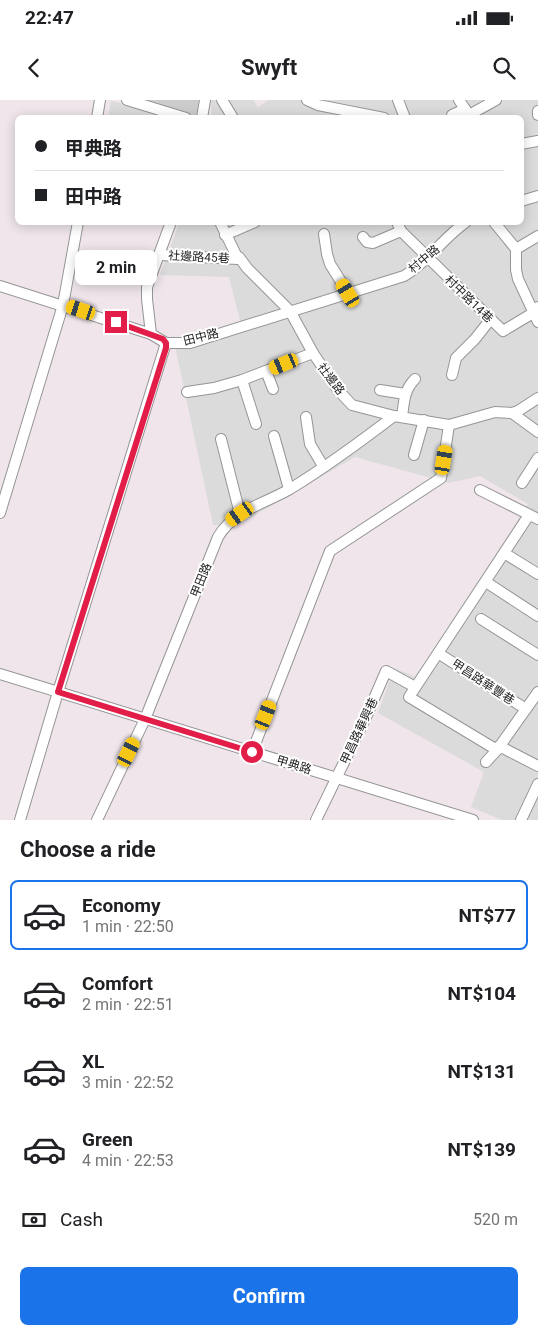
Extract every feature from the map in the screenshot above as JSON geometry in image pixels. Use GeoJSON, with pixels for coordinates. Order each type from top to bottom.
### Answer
{"type":"FeatureCollection","features":[{"type":"Feature","properties":{"kind":"street"},"geometry":{"type":"LineString","coordinates":[[98,115],[100,100]]}},
{"type":"Feature","properties":{"kind":"street"},"geometry":{"type":"LineString","coordinates":[[127,100],[176,115]]}},
{"type":"Feature","properties":{"kind":"street"},"geometry":{"type":"LineString","coordinates":[[202,115],[205,100]]}},
{"type":"Feature","properties":{"kind":"street"},"geometry":{"type":"LineString","coordinates":[[222,100],[231,115]]}},
{"type":"Feature","properties":{"kind":"street"},"geometry":{"type":"LineString","coordinates":[[307,100],[318,105],[369,115]]}},
{"type":"Feature","properties":{"kind":"street"},"geometry":{"type":"LineString","coordinates":[[398,100],[404,115]]}},
{"type":"Feature","properties":{"kind":"street"},"geometry":{"type":"LineString","coordinates":[[452,115],[494,100]]}},
{"type":"Feature","properties":{"kind":"street"},"geometry":{"type":"LineString","coordinates":[[524,143],[538,141]]}},
{"type":"Feature","properties":{"kind":"street"},"geometry":{"type":"LineString","coordinates":[[524,200],[538,196]]}},
{"type":"Feature","properties":{"kind":"street"},"geometry":{"type":"LineString","coordinates":[[0,513],[63,305],[77,225]]}},
{"type":"Feature","properties":{"kind":"street"},"geometry":{"type":"LineString","coordinates":[[151,334],[147,287],[171,225]]}},
{"type":"Feature","properties":{"kind":"street","name":"社邊路"},"geometry":{"type":"LineString","coordinates":[[221,225],[238,259],[239,257],[247,268],[290,311],[312,354],[352,406],[450,425],[495,412],[512,413],[538,398]]}},
{"type":"Feature","properties":{"kind":"street"},"geometry":{"type":"LineString","coordinates":[[225,235],[248,225]]}},
{"type":"Feature","properties":{"kind":"street","name":"村中路"},"geometry":{"type":"LineString","coordinates":[[290,311],[404,276],[428,259],[462,225]]}},
{"type":"Feature","properties":{"kind":"street"},"geometry":{"type":"LineString","coordinates":[[496,225],[516,249],[518,279],[536,314]]}},
{"type":"Feature","properties":{"kind":"street"},"geometry":{"type":"LineString","coordinates":[[362,237],[367,242],[373,243],[399,227]]}},
{"type":"Feature","properties":{"kind":"street","name":"村中路14巷"},"geometry":{"type":"LineString","coordinates":[[399,227],[428,259],[490,320],[503,330],[536,314]]}},
{"type":"Feature","properties":{"kind":"street"},"geometry":{"type":"LineString","coordinates":[[324,234],[330,264],[348,293]]}},
{"type":"Feature","properties":{"kind":"street"},"geometry":{"type":"LineString","coordinates":[[516,249],[538,236]]}},
{"type":"Feature","properties":{"kind":"street","name":"社邊路45巷"},"geometry":{"type":"LineString","coordinates":[[160,255],[238,259]]}},
{"type":"Feature","properties":{"kind":"street","name":"田中路"},"geometry":{"type":"LineString","coordinates":[[0,286],[151,334],[166,343],[190,342],[290,311]]}},
{"type":"Feature","properties":{"kind":"street"},"geometry":{"type":"LineString","coordinates":[[452,375],[456,358],[490,320]]}},
{"type":"Feature","properties":{"kind":"street"},"geometry":{"type":"LineString","coordinates":[[20,820],[166,343]]}},
{"type":"Feature","properties":{"kind":"street"},"geometry":{"type":"LineString","coordinates":[[187,392],[214,388],[242,380],[312,354]]}},
{"type":"Feature","properties":{"kind":"street"},"geometry":{"type":"LineString","coordinates":[[266,371],[273,389]]}},
{"type":"Feature","properties":{"kind":"street"},"geometry":{"type":"LineString","coordinates":[[398,416],[408,386],[415,379]]}},
{"type":"Feature","properties":{"kind":"street"},"geometry":{"type":"LineString","coordinates":[[242,380],[256,424]]}},
{"type":"Feature","properties":{"kind":"street"},"geometry":{"type":"LineString","coordinates":[[380,390],[405,394]]}},
{"type":"Feature","properties":{"kind":"street"},"geometry":{"type":"LineString","coordinates":[[512,413],[538,432]]}},
{"type":"Feature","properties":{"kind":"street","name":"甲田路"},"geometry":{"type":"LineString","coordinates":[[96,820],[145,719],[218,537],[230,521],[240,514],[289,489],[398,416]]}},
{"type":"Feature","properties":{"kind":"street"},"geometry":{"type":"LineString","coordinates":[[306,417],[310,444],[323,466]]}},
{"type":"Feature","properties":{"kind":"street"},"geometry":{"type":"LineString","coordinates":[[414,455],[424,420]]}},
{"type":"Feature","properties":{"kind":"street"},"geometry":{"type":"LineString","coordinates":[[252,752],[330,551],[441,478],[450,425]]}},
{"type":"Feature","properties":{"kind":"street"},"geometry":{"type":"LineString","coordinates":[[274,436],[289,489]]}},
{"type":"Feature","properties":{"kind":"street"},"geometry":{"type":"LineString","coordinates":[[221,439],[240,514]]}},
{"type":"Feature","properties":{"kind":"street"},"geometry":{"type":"LineString","coordinates":[[522,483],[538,458]]}},
{"type":"Feature","properties":{"kind":"street"},"geometry":{"type":"LineString","coordinates":[[480,490],[533,517],[409,697],[498,748],[538,766]]}},
{"type":"Feature","properties":{"kind":"street"},"geometry":{"type":"LineString","coordinates":[[508,556],[538,574]]}},
{"type":"Feature","properties":{"kind":"street"},"geometry":{"type":"LineString","coordinates":[[489,584],[538,616]]}},
{"type":"Feature","properties":{"kind":"street"},"geometry":{"type":"LineString","coordinates":[[482,619],[538,655]]}},
{"type":"Feature","properties":{"kind":"street","name":"甲昌路華豐巷"},"geometry":{"type":"LineString","coordinates":[[441,655],[526,709]]}},
{"type":"Feature","properties":{"kind":"street","name":"甲昌路華興巷"},"geometry":{"type":"LineString","coordinates":[[316,820],[386,671],[415,687]]}},
{"type":"Feature","properties":{"kind":"street","name":"甲典路"},"geometry":{"type":"LineString","coordinates":[[0,674],[474,820]]}},
{"type":"Feature","properties":{"kind":"street"},"geometry":{"type":"LineString","coordinates":[[486,762],[538,692]]}},
{"type":"Feature","properties":{"kind":"street"},"geometry":{"type":"LineString","coordinates":[[521,820],[538,784]]}},
{"type":"Feature","properties":{"kind":"shaded area"},"geometry":{"type":"Polygon","coordinates":[[[145,100],[199,100],[196,115],[189,115],[145,100]]]}},
{"type":"Feature","properties":{"kind":"shaded area"},"geometry":{"type":"Polygon","coordinates":[[[210,100],[253,100],[258,107],[269,100],[538,100],[538,820],[502,820],[471,807],[484,772],[378,713],[394,668],[416,677],[528,504],[480,476],[449,483],[355,457],[238,525],[213,525],[175,346],[243,332],[229,277],[160,275],[178,225],[524,225],[524,115],[212,115],[210,100]]]}},
{"type":"Feature","properties":{"kind":"shaded area"},"geometry":{"type":"Polygon","coordinates":[[[111,101],[171,115],[109,115],[111,101]]]}},
{"type":"Feature","properties":{"kind":"route"},"geometry":{"type":"LineString","coordinates":[[116,322],[163,339],[166,343],[166,348],[58,692],[252,752]]}}]}
